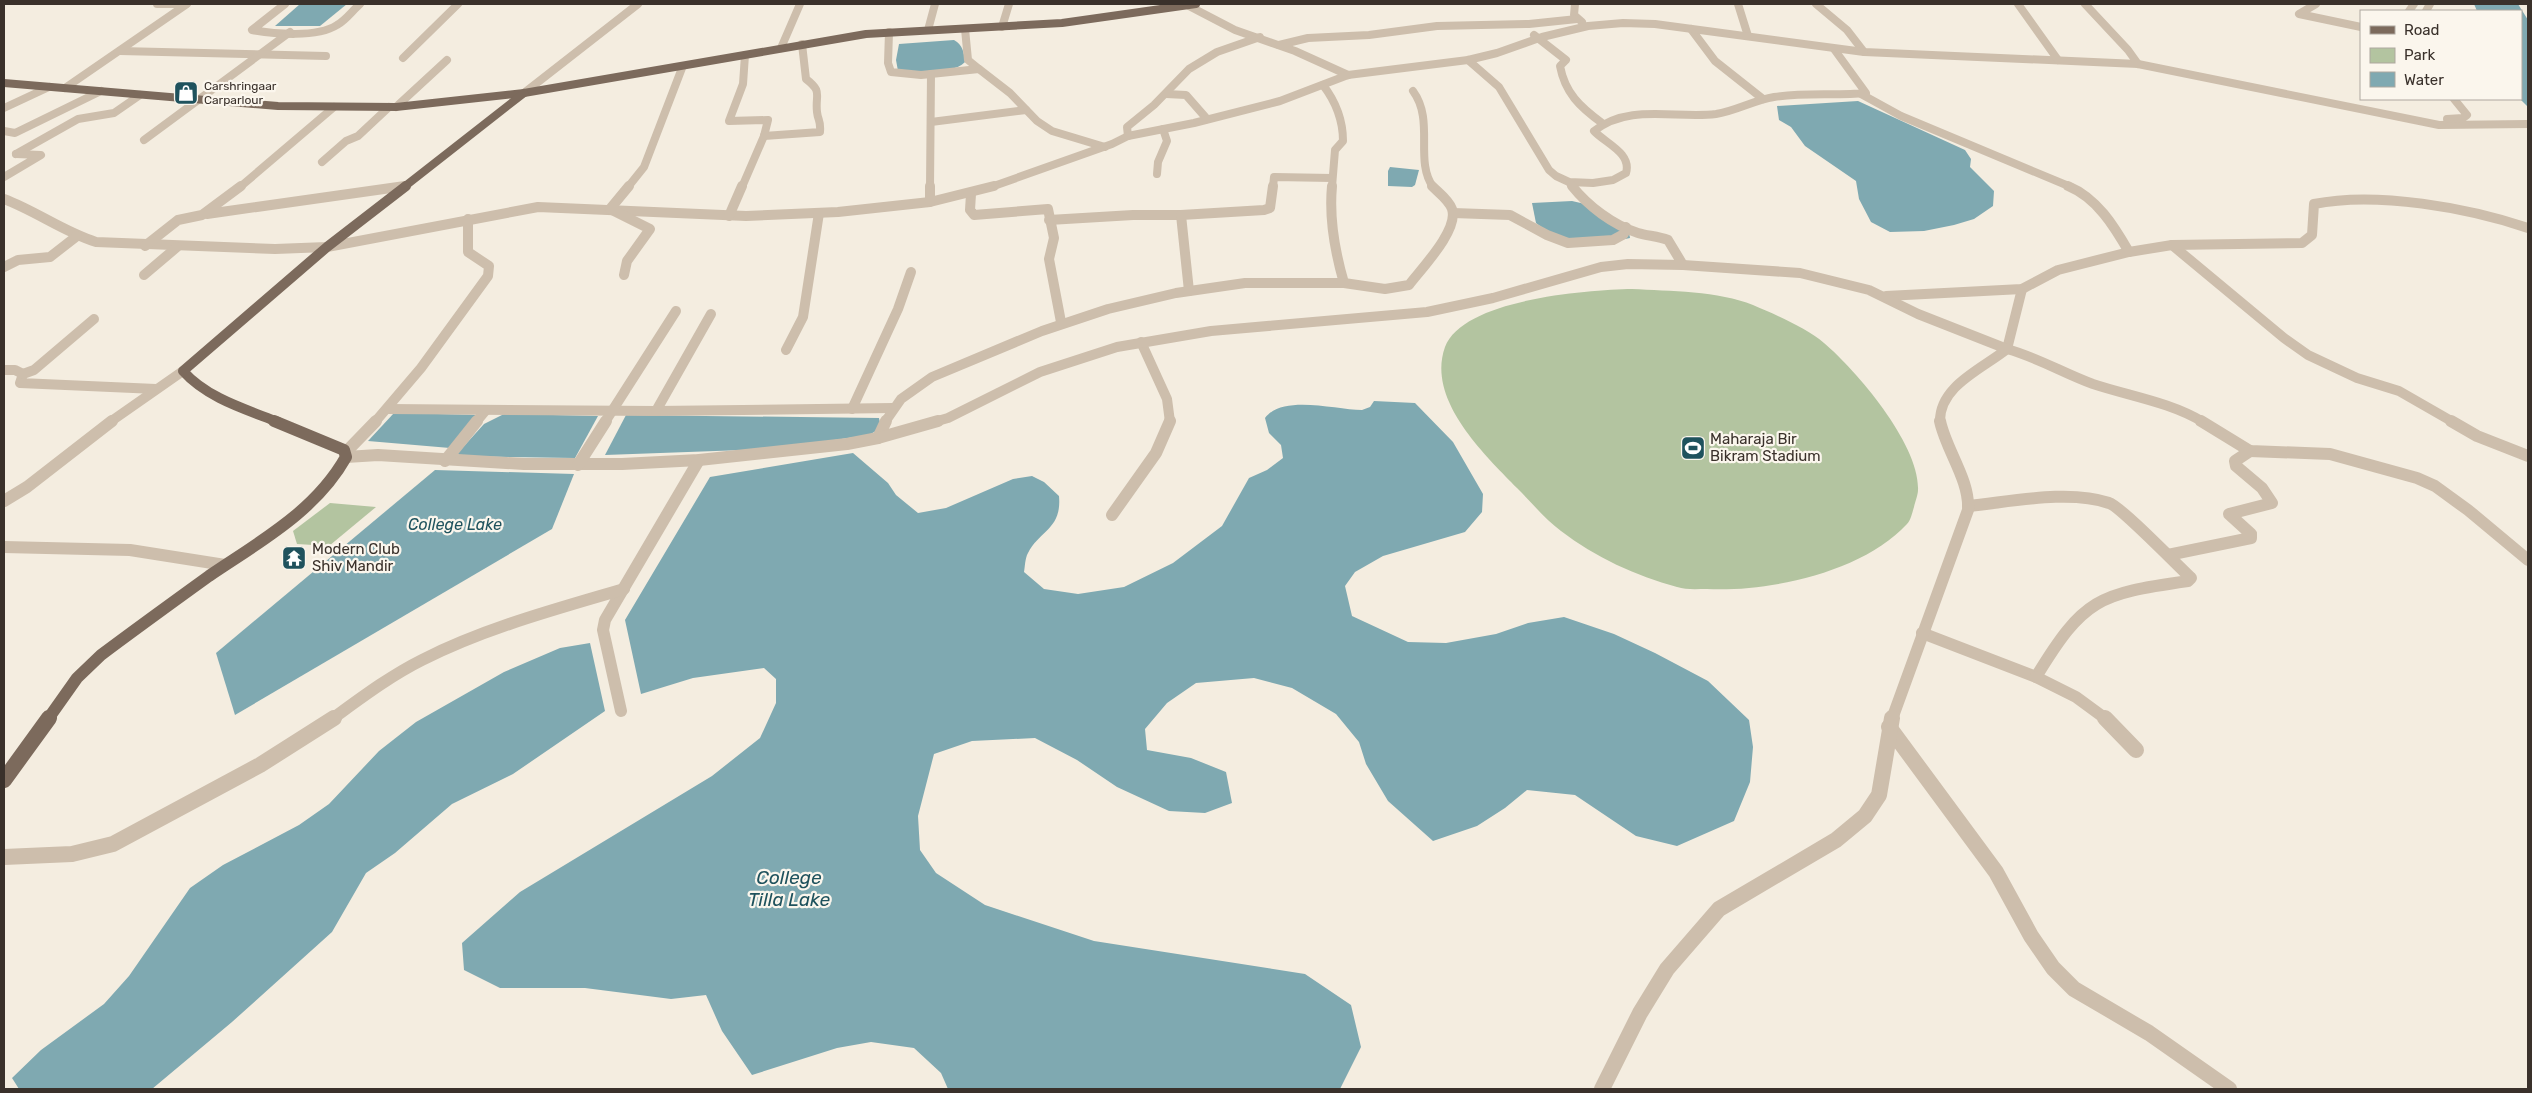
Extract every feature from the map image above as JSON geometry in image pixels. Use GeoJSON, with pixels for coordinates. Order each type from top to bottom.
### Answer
{"type":"FeatureCollection","features":[{"type":"Feature","properties":{"kind":"main road"},"geometry":{"type":"LineString","coordinates":[[4,83],[278,106],[392,107],[524,94],[682,68],[802,44],[889,32],[1062,23],[1191,4]]}},
{"type":"Feature","properties":{"kind":"main road"},"geometry":{"type":"LineString","coordinates":[[4,780],[77,678],[101,655],[312,502],[326,488],[346,455],[344,450],[329,440],[242,409],[208,392],[186,377],[183,371],[326,247],[524,94]]}},
{"type":"Feature","properties":{"kind":"street"},"geometry":{"type":"LineString","coordinates":[[157,4],[187,4]]}},
{"type":"Feature","properties":{"kind":"street"},"geometry":{"type":"LineString","coordinates":[[65,88],[187,4]]}},
{"type":"Feature","properties":{"kind":"street"},"geometry":{"type":"LineString","coordinates":[[284,4],[252,30],[290,32],[334,27],[360,4]]}},
{"type":"Feature","properties":{"kind":"street"},"geometry":{"type":"LineString","coordinates":[[403,58],[458,4]]}},
{"type":"Feature","properties":{"kind":"street"},"geometry":{"type":"LineString","coordinates":[[524,94],[638,4]]}},
{"type":"Feature","properties":{"kind":"street"},"geometry":{"type":"LineString","coordinates":[[781,48],[800,4]]}},
{"type":"Feature","properties":{"kind":"street"},"geometry":{"type":"LineString","coordinates":[[928,30],[935,4]]}},
{"type":"Feature","properties":{"kind":"street"},"geometry":{"type":"LineString","coordinates":[[1002,27],[1010,4]]}},
{"type":"Feature","properties":{"kind":"street"},"geometry":{"type":"LineString","coordinates":[[1191,4],[1221,24],[1279,45],[1348,75]]}},
{"type":"Feature","properties":{"kind":"street"},"geometry":{"type":"LineString","coordinates":[[1575,4],[1574,16],[1588,26]]}},
{"type":"Feature","properties":{"kind":"street"},"geometry":{"type":"LineString","coordinates":[[1738,4],[1748,36]]}},
{"type":"Feature","properties":{"kind":"street"},"geometry":{"type":"LineString","coordinates":[[1816,4],[1847,30],[1864,52]]}},
{"type":"Feature","properties":{"kind":"street"},"geometry":{"type":"LineString","coordinates":[[2018,4],[2058,60]]}},
{"type":"Feature","properties":{"kind":"street"},"geometry":{"type":"LineString","coordinates":[[2085,4],[2128,50],[2138,64]]}},
{"type":"Feature","properties":{"kind":"street"},"geometry":{"type":"LineString","coordinates":[[2316,4],[2299,14],[2360,27]]}},
{"type":"Feature","properties":{"kind":"street"},"geometry":{"type":"LineString","coordinates":[[1279,45],[1308,38],[1369,35],[1437,26],[1529,24],[1578,19]]}},
{"type":"Feature","properties":{"kind":"street"},"geometry":{"type":"LineString","coordinates":[[4,199],[32,209],[77,236],[96,242],[145,246],[275,249],[326,247],[538,207],[729,216],[819,213],[930,202],[971,194],[1128,136],[1207,120],[1280,101],[1348,75],[1468,60],[1588,26],[1637,23],[1864,52],[1940,58],[2058,60],[2138,64],[2439,126],[2528,124]]}},
{"type":"Feature","properties":{"kind":"street"},"geometry":{"type":"LineString","coordinates":[[1529,24],[1536,40],[1552,48],[1566,60],[1560,66],[1563,83],[1570,88],[1578,106],[1602,123]]}},
{"type":"Feature","properties":{"kind":"street"},"geometry":{"type":"LineString","coordinates":[[965,29],[968,60],[1026,110],[1055,132],[1105,146]]}},
{"type":"Feature","properties":{"kind":"street"},"geometry":{"type":"LineString","coordinates":[[1691,29],[1713,61],[1738,78],[1763,99]]}},
{"type":"Feature","properties":{"kind":"street"},"geometry":{"type":"LineString","coordinates":[[144,140],[290,32]]}},
{"type":"Feature","properties":{"kind":"street"},"geometry":{"type":"LineString","coordinates":[[889,32],[891,44],[888,68],[891,72],[931,74],[979,68]]}},
{"type":"Feature","properties":{"kind":"street"},"geometry":{"type":"LineString","coordinates":[[1128,136],[1127,127],[1166,94],[1189,69],[1217,52],[1260,38]]}},
{"type":"Feature","properties":{"kind":"street"},"geometry":{"type":"LineString","coordinates":[[764,136],[820,132],[821,120],[817,113],[819,96],[815,86],[806,79],[802,44]]}},
{"type":"Feature","properties":{"kind":"street"},"geometry":{"type":"LineString","coordinates":[[1570,183],[1602,182],[1625,176],[1628,171],[1628,166],[1623,158],[1595,134],[1595,130],[1602,123],[1633,116],[1716,114],[1763,99],[1861,94],[1867,91],[1834,49]]}},
{"type":"Feature","properties":{"kind":"street"},"geometry":{"type":"LineString","coordinates":[[120,51],[259,56],[326,56]]}},
{"type":"Feature","properties":{"kind":"street"},"geometry":{"type":"LineString","coordinates":[[729,216],[764,136],[768,120],[729,121],[743,84],[745,55]]}},
{"type":"Feature","properties":{"kind":"street"},"geometry":{"type":"LineString","coordinates":[[322,162],[346,142],[358,136],[447,60]]}},
{"type":"Feature","properties":{"kind":"street"},"geometry":{"type":"LineString","coordinates":[[1468,60],[1499,87],[1549,170],[1570,183],[1584,200],[1626,227],[1639,233],[1668,240],[1683,265]]}},
{"type":"Feature","properties":{"kind":"street"},"geometry":{"type":"LineString","coordinates":[[610,209],[644,167],[682,68]]}},
{"type":"Feature","properties":{"kind":"street"},"geometry":{"type":"LineString","coordinates":[[930,202],[931,74]]}},
{"type":"Feature","properties":{"kind":"street"},"geometry":{"type":"LineString","coordinates":[[1323,85],[1335,101],[1343,129],[1343,141],[1335,150],[1330,206],[1338,264],[1344,283]]}},
{"type":"Feature","properties":{"kind":"street"},"geometry":{"type":"LineString","coordinates":[[4,108],[49,87]]}},
{"type":"Feature","properties":{"kind":"street"},"geometry":{"type":"LineString","coordinates":[[4,131],[15,133],[101,91]]}},
{"type":"Feature","properties":{"kind":"street"},"geometry":{"type":"LineString","coordinates":[[878,438],[893,408],[915,388],[947,371],[1061,322],[1125,302],[1189,290],[1270,282],[1344,283],[1386,290],[1399,289],[1409,284],[1451,229],[1454,220],[1451,204],[1428,177],[1421,102],[1413,91]]}},
{"type":"Feature","properties":{"kind":"street"},"geometry":{"type":"LineString","coordinates":[[1166,94],[1186,95],[1207,120]]}},
{"type":"Feature","properties":{"kind":"street"},"geometry":{"type":"LineString","coordinates":[[1861,94],[1901,116],[2082,192],[2091,198],[2109,218],[2129,252]]}},
{"type":"Feature","properties":{"kind":"street"},"geometry":{"type":"LineString","coordinates":[[4,177],[41,155],[16,154],[78,119],[114,113],[140,95]]}},
{"type":"Feature","properties":{"kind":"street"},"geometry":{"type":"LineString","coordinates":[[2387,116],[2454,119],[2467,115],[2466,111],[2455,100]]}},
{"type":"Feature","properties":{"kind":"street"},"geometry":{"type":"LineString","coordinates":[[202,215],[286,150],[334,107]]}},
{"type":"Feature","properties":{"kind":"street"},"geometry":{"type":"LineString","coordinates":[[932,122],[1026,110]]}},
{"type":"Feature","properties":{"kind":"street"},"geometry":{"type":"LineString","coordinates":[[1157,174],[1158,162],[1167,141],[1163,129]]}},
{"type":"Feature","properties":{"kind":"street"},"geometry":{"type":"LineString","coordinates":[[1048,220],[1264,210],[1270,208],[1271,205],[1274,177],[1332,178]]}},
{"type":"Feature","properties":{"kind":"street"},"geometry":{"type":"LineString","coordinates":[[145,246],[178,220],[405,186]]}},
{"type":"Feature","properties":{"kind":"street"},"geometry":{"type":"LineString","coordinates":[[971,194],[970,210],[974,214],[1048,209],[1048,220],[1054,238],[1049,259],[1061,322]]}},
{"type":"Feature","properties":{"kind":"street"},"geometry":{"type":"LineString","coordinates":[[1884,296],[2022,289],[2058,270],[2129,252],[2172,245],[2302,243],[2312,235],[2312,210],[2314,204],[2326,201],[2389,201],[2426,204],[2486,214],[2528,228]]}},
{"type":"Feature","properties":{"kind":"street"},"geometry":{"type":"LineString","coordinates":[[610,209],[650,229],[631,254],[625,266],[624,275]]}},
{"type":"Feature","properties":{"kind":"street"},"geometry":{"type":"LineString","coordinates":[[786,350],[803,317],[819,213]]}},
{"type":"Feature","properties":{"kind":"street"},"geometry":{"type":"LineString","coordinates":[[1453,213],[1510,215],[1547,235],[1568,243],[1613,240],[1624,234],[1626,227]]}},
{"type":"Feature","properties":{"kind":"street"},"geometry":{"type":"LineString","coordinates":[[1182,215],[1189,290]]}},
{"type":"Feature","properties":{"kind":"street"},"geometry":{"type":"LineString","coordinates":[[346,455],[388,408],[448,332],[488,276],[489,266],[471,256],[467,248],[468,219]]}},
{"type":"Feature","properties":{"kind":"street"},"geometry":{"type":"LineString","coordinates":[[4,267],[18,260],[50,257],[77,236]]}},
{"type":"Feature","properties":{"kind":"street"},"geometry":{"type":"LineString","coordinates":[[2172,245],[2284,338],[2308,355],[2357,378],[2399,391],[2477,436],[2528,456]]}},
{"type":"Feature","properties":{"kind":"street"},"geometry":{"type":"LineString","coordinates":[[144,275],[178,247]]}},
{"type":"Feature","properties":{"kind":"street"},"geometry":{"type":"LineString","coordinates":[[346,455],[378,455],[445,461],[578,465],[699,460],[847,444],[878,438],[948,418],[1040,372],[1086,355],[1141,342],[1211,331],[1427,312],[1510,295],[1601,267],[1628,264],[1683,265],[1800,273],[1868,290],[1884,296],[1918,314],[2033,356],[2091,383],[2188,412],[2250,451],[2330,454],[2417,478],[2435,486],[2468,510],[2528,560]]}},
{"type":"Feature","properties":{"kind":"street"},"geometry":{"type":"LineString","coordinates":[[852,408],[898,309],[911,272]]}},
{"type":"Feature","properties":{"kind":"street"},"geometry":{"type":"LineString","coordinates":[[1602,1089],[1640,1013],[1667,969],[1695,934],[1719,909],[1836,840],[1865,816],[1879,795],[1889,727],[1968,506],[1942,428],[1942,404],[1946,397],[1957,387],[2008,348],[2022,289]]}},
{"type":"Feature","properties":{"kind":"street"},"geometry":{"type":"LineString","coordinates":[[578,465],[676,311]]}},
{"type":"Feature","properties":{"kind":"street"},"geometry":{"type":"LineString","coordinates":[[656,411],[711,314]]}},
{"type":"Feature","properties":{"kind":"street"},"geometry":{"type":"LineString","coordinates":[[4,370],[15,370],[23,374],[34,370],[94,319]]}},
{"type":"Feature","properties":{"kind":"street"},"geometry":{"type":"LineString","coordinates":[[1112,515],[1163,442],[1171,416],[1165,396],[1141,342]]}},
{"type":"Feature","properties":{"kind":"street"},"geometry":{"type":"LineString","coordinates":[[5,501],[183,371]]}},
{"type":"Feature","properties":{"kind":"street"},"geometry":{"type":"LineString","coordinates":[[23,374],[20,383],[156,389]]}},
{"type":"Feature","properties":{"kind":"street"},"geometry":{"type":"LineString","coordinates":[[388,408],[483,414],[893,408]]}},
{"type":"Feature","properties":{"kind":"street"},"geometry":{"type":"LineString","coordinates":[[445,461],[483,414]]}},
{"type":"Feature","properties":{"kind":"street"},"geometry":{"type":"LineString","coordinates":[[2168,555],[2235,543],[2251,538],[2251,534],[2229,514],[2272,503],[2262,488],[2236,466],[2235,461],[2250,451]]}},
{"type":"Feature","properties":{"kind":"street"},"geometry":{"type":"LineString","coordinates":[[620,711],[603,630],[605,620],[699,460]]}},
{"type":"Feature","properties":{"kind":"street"},"geometry":{"type":"LineString","coordinates":[[1968,506],[2051,498],[2078,498],[2111,504],[2192,578],[2188,581],[2110,596],[2087,608],[2051,653],[2036,677]]}},
{"type":"Feature","properties":{"kind":"street"},"geometry":{"type":"LineString","coordinates":[[4,547],[130,550],[225,565]]}},
{"type":"Feature","properties":{"kind":"street"},"geometry":{"type":"LineString","coordinates":[[4,857],[68,856],[92,852],[112,844],[259,765],[308,735],[398,672],[436,652],[524,619],[624,589]]}},
{"type":"Feature","properties":{"kind":"street"},"geometry":{"type":"LineString","coordinates":[[1922,633],[2036,677],[2076,697],[2108,720],[2136,750]]}},
{"type":"Feature","properties":{"kind":"street"},"geometry":{"type":"LineString","coordinates":[[1889,727],[1996,872],[2031,936],[2054,968],[2074,989],[2149,1033],[2229,1089]]}},
{"type":"Feature","properties":{"kind":"green space","name":"Maharaja Bir Bikram Stadium"},"geometry":{"type":"Polygon","coordinates":[[[1632,289],[1710,294],[1740,300],[1790,322],[1817,337],[1853,371],[1869,390],[1898,431],[1909,452],[1916,472],[1918,490],[1910,520],[1907,524],[1888,541],[1866,555],[1841,566],[1814,576],[1786,582],[1732,589],[1684,589],[1662,583],[1616,565],[1588,549],[1555,526],[1475,443],[1462,425],[1451,406],[1444,387],[1441,367],[1445,347],[1456,331],[1475,318],[1500,308],[1528,300],[1558,295],[1632,289]]]}},
{"type":"Feature","properties":{"kind":"green space"},"geometry":{"type":"Polygon","coordinates":[[[330,503],[376,507],[329,546],[297,544],[293,531],[330,503]]]}},
{"type":"Feature","properties":{"kind":"water"},"geometry":{"type":"Polygon","coordinates":[[[300,4],[347,4],[320,26],[275,26],[300,4]]]}},
{"type":"Feature","properties":{"kind":"water"},"geometry":{"type":"Polygon","coordinates":[[[2474,4],[2518,4],[2522,10],[2477,10],[2474,4]]]}},
{"type":"Feature","properties":{"kind":"water"},"geometry":{"type":"Polygon","coordinates":[[[2522,10],[2528,20],[2528,107],[2521,100],[2522,10]]]}},
{"type":"Feature","properties":{"kind":"water"},"geometry":{"type":"Polygon","coordinates":[[[954,40],[961,47],[964,55],[965,62],[959,66],[943,71],[898,71],[896,60],[899,44],[954,40]]]}},
{"type":"Feature","properties":{"kind":"water"},"geometry":{"type":"Polygon","coordinates":[[[1858,101],[1965,150],[1971,159],[1970,167],[1994,191],[1993,206],[1974,219],[1924,231],[1890,232],[1871,222],[1859,199],[1856,181],[1805,146],[1791,127],[1779,120],[1777,106],[1858,101]]]}},
{"type":"Feature","properties":{"kind":"water"},"geometry":{"type":"Polygon","coordinates":[[[1390,167],[1419,170],[1415,185],[1412,187],[1388,186],[1388,171],[1390,167]]]}},
{"type":"Feature","properties":{"kind":"water"},"geometry":{"type":"Polygon","coordinates":[[[1572,201],[1585,204],[1629,233],[1630,238],[1594,242],[1581,241],[1556,235],[1536,223],[1532,203],[1572,201]]]}},
{"type":"Feature","properties":{"kind":"water","name":"College Tilla Lake"},"geometry":{"type":"Polygon","coordinates":[[[1374,401],[1415,403],[1453,442],[1483,494],[1482,512],[1465,532],[1383,556],[1355,572],[1345,586],[1352,616],[1408,642],[1446,643],[1496,634],[1528,623],[1564,617],[1614,634],[1708,681],[1749,720],[1753,747],[1750,782],[1734,821],[1677,846],[1636,836],[1575,795],[1527,790],[1505,808],[1477,826],[1433,841],[1388,801],[1366,764],[1359,742],[1336,714],[1292,688],[1254,678],[1196,683],[1167,703],[1145,729],[1147,750],[1191,758],[1226,772],[1232,803],[1205,813],[1169,811],[1117,787],[1077,760],[1035,738],[972,741],[934,754],[918,816],[920,850],[936,873],[985,905],[1094,941],[1305,974],[1351,1005],[1361,1047],[1340,1089],[948,1089],[941,1073],[914,1048],[871,1042],[837,1048],[752,1075],[722,1031],[706,995],[671,999],[585,988],[500,988],[464,970],[462,943],[520,892],[712,776],[760,738],[776,703],[776,679],[764,668],[693,678],[641,694],[625,620],[710,477],[853,453],[888,483],[896,495],[918,513],[946,508],[1013,479],[1032,476],[1044,482],[1059,496],[1059,507],[1054,522],[1028,553],[1024,572],[1044,589],[1078,594],[1124,587],[1173,563],[1222,526],[1249,478],[1267,470],[1283,458],[1281,445],[1269,433],[1265,418],[1273,411],[1297,405],[1362,410],[1370,407],[1374,401]]]}},
{"type":"Feature","properties":{"kind":"water"},"geometry":{"type":"Polygon","coordinates":[[[394,413],[481,415],[450,448],[368,441],[394,413]]]}},
{"type":"Feature","properties":{"kind":"water"},"geometry":{"type":"Polygon","coordinates":[[[504,414],[598,416],[575,458],[455,456],[484,424],[504,414]]]}},
{"type":"Feature","properties":{"kind":"water"},"geometry":{"type":"Polygon","coordinates":[[[626,415],[879,418],[881,428],[869,435],[772,449],[605,455],[626,415]]]}},
{"type":"Feature","properties":{"kind":"water","name":"College Lake"},"geometry":{"type":"Polygon","coordinates":[[[435,470],[574,474],[552,529],[235,715],[216,653],[435,470]]]}},
{"type":"Feature","properties":{"kind":"water"},"geometry":{"type":"Polygon","coordinates":[[[590,643],[605,711],[513,774],[452,804],[395,853],[366,873],[332,932],[232,1022],[152,1089],[19,1089],[12,1078],[41,1050],[104,1004],[129,976],[190,888],[223,865],[299,825],[329,804],[379,751],[416,722],[504,672],[560,648],[590,643]]]}},
{"type":"Feature","properties":{"kind":"place","name":"Carshringaar Carparlour"},"geometry":{"type":"Point","coordinates":[186,93]}},
{"type":"Feature","properties":{"kind":"place","name":"Maharaja Bir Bikram Stadium"},"geometry":{"type":"Point","coordinates":[1693,448]}},
{"type":"Feature","properties":{"kind":"place","name":"Modern Club Shiv Mandir"},"geometry":{"type":"Point","coordinates":[294,558]}}]}
